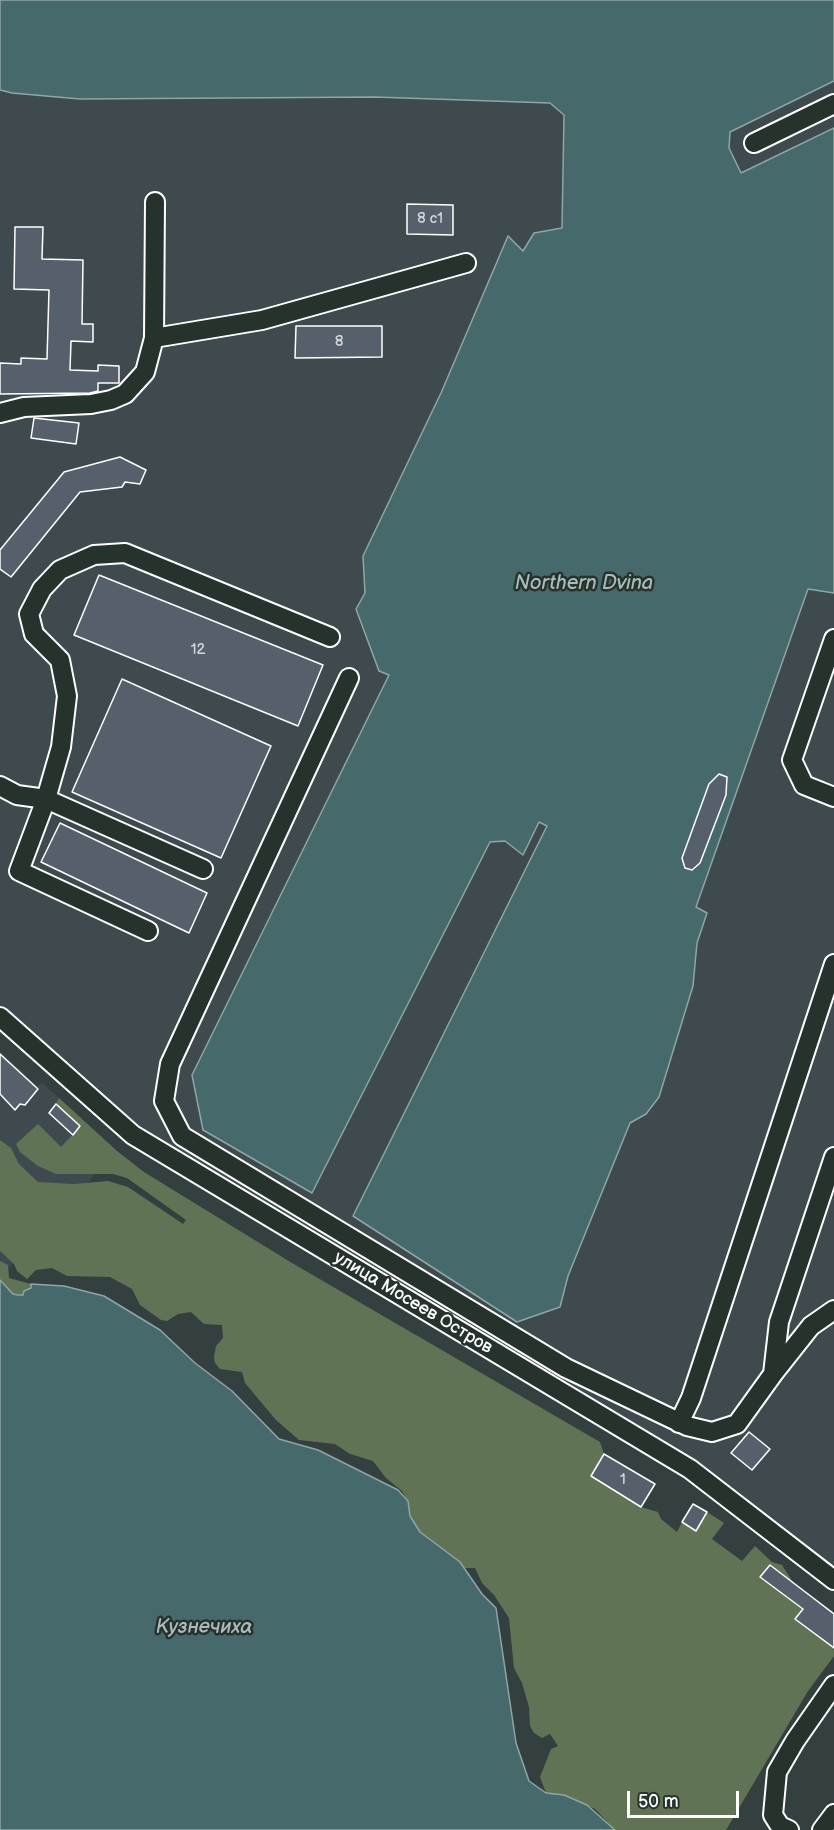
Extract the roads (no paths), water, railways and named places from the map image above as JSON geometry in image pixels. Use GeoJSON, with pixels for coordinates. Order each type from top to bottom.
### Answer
{"type":"FeatureCollection","features":[{"type":"Feature","properties":{"kind":"street"},"geometry":{"type":"LineString","coordinates":[[754,143],[834,104]]}},
{"type":"Feature","properties":{"kind":"street"},"geometry":{"type":"LineString","coordinates":[[0,413],[24,407],[91,404],[125,394],[145,372],[154,338],[155,202]]}},
{"type":"Feature","properties":{"kind":"street"},"geometry":{"type":"LineString","coordinates":[[154,338],[262,320],[466,263]]}},
{"type":"Feature","properties":{"kind":"street"},"geometry":{"type":"LineString","coordinates":[[148,931],[19,871],[46,799],[61,747],[67,696],[60,660],[34,634],[29,614],[42,589],[60,570],[94,555],[125,553],[330,637]]}},
{"type":"Feature","properties":{"kind":"street"},"geometry":{"type":"LineString","coordinates":[[834,639],[830,664],[792,760],[804,785],[834,796]]}},
{"type":"Feature","properties":{"kind":"street"},"geometry":{"type":"LineString","coordinates":[[349,678],[170,1064],[164,1101],[182,1136],[566,1368],[679,1423],[712,1432],[737,1424],[811,1326],[834,1310]]}},
{"type":"Feature","properties":{"kind":"street"},"geometry":{"type":"LineString","coordinates":[[0,786],[17,795],[46,799],[203,869]]}},
{"type":"Feature","properties":{"kind":"street"},"geometry":{"type":"LineString","coordinates":[[679,1423],[691,1398],[834,964]]}},
{"type":"Feature","properties":{"kind":"street","name":"улица Мосеев Остров"},"geometry":{"type":"LineString","coordinates":[[0,1017],[133,1135],[690,1469],[834,1580]]}},
{"type":"Feature","properties":{"kind":"street"},"geometry":{"type":"LineString","coordinates":[[773,1374],[779,1322],[834,1157]]}},
{"type":"Feature","properties":{"kind":"street"},"geometry":{"type":"LineString","coordinates":[[782,1829],[773,1815],[777,1772],[795,1741],[834,1685]]}},
{"type":"Feature","properties":{"kind":"street"},"geometry":{"type":"LineString","coordinates":[[822,1830],[834,1814]]}},
{"type":"Feature","properties":{"kind":"water","name":"Northern Dvina"},"geometry":{"type":"Polygon","coordinates":[[[0,0],[834,0],[834,81],[730,132],[729,148],[741,173],[834,128],[834,593],[808,589],[696,907],[707,913],[697,943],[693,986],[659,1097],[646,1114],[630,1123],[568,1276],[560,1307],[517,1322],[353,1216],[547,826],[539,822],[523,855],[505,841],[490,842],[312,1193],[203,1130],[192,1075],[389,675],[379,671],[356,609],[365,593],[363,556],[441,393],[508,236],[523,251],[534,233],[562,228],[564,115],[550,103],[375,97],[80,99],[12,93],[0,90],[0,0]]]}},
{"type":"Feature","properties":{"kind":"water","name":"Кузнечиха"},"geometry":{"type":"Polygon","coordinates":[[[0,1280],[13,1294],[18,1295],[23,1295],[24,1291],[31,1288],[31,1284],[64,1286],[104,1296],[160,1330],[195,1363],[232,1391],[279,1439],[318,1450],[398,1490],[408,1501],[410,1516],[420,1532],[460,1562],[482,1594],[496,1608],[516,1743],[529,1781],[546,1793],[564,1795],[587,1805],[615,1830],[0,1830],[0,1280]]]}}]}
